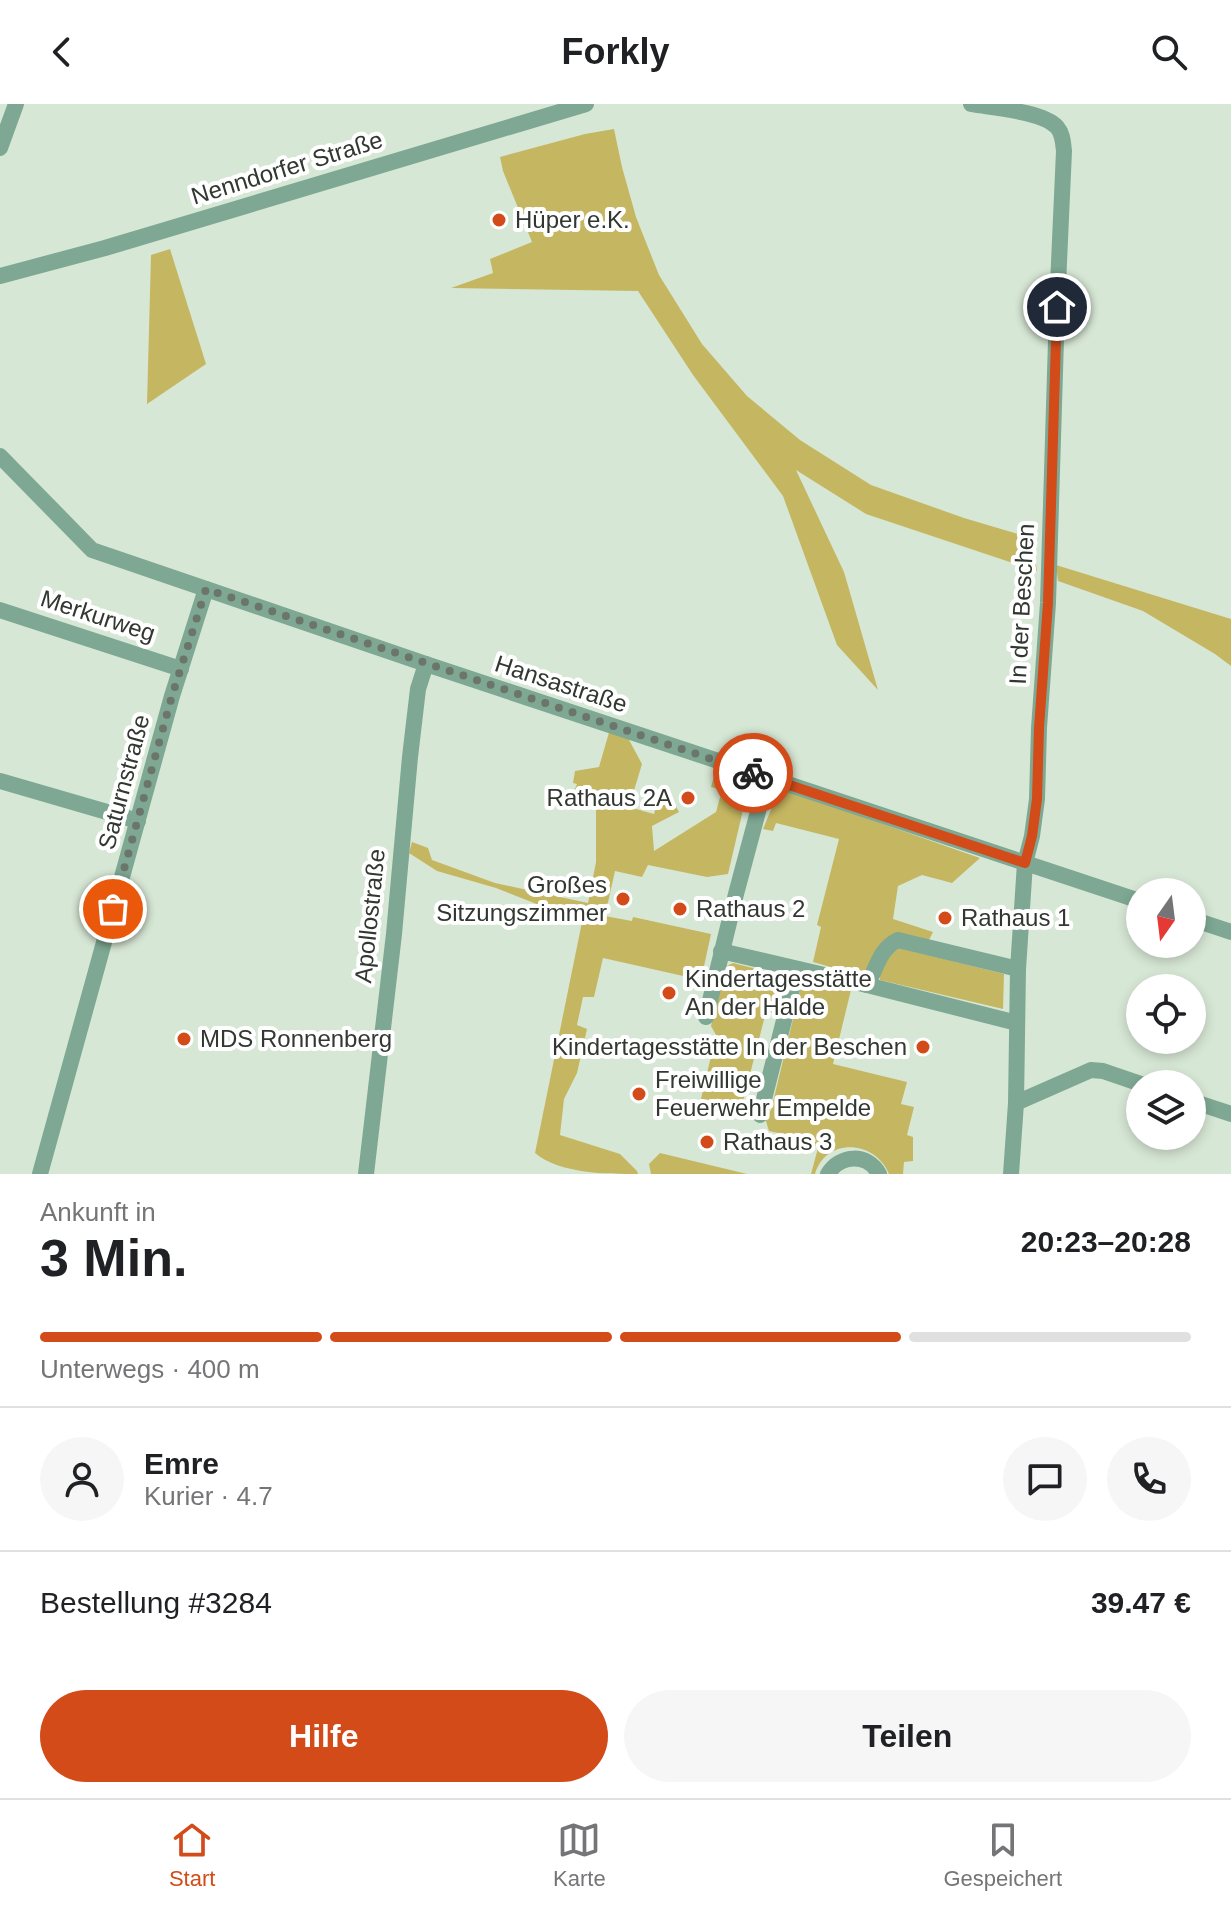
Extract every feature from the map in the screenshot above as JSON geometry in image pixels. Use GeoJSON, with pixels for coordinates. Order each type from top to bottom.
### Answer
{"type":"FeatureCollection","features":[{"type":"Feature","properties":{"kind":"street"},"geometry":{"type":"LineString","coordinates":[[0,148],[16,104]]}},
{"type":"Feature","properties":{"kind":"street","name":"Nenndorfer Straße"},"geometry":{"type":"LineString","coordinates":[[0,276],[118,244],[586,104]]}},
{"type":"Feature","properties":{"kind":"street","name":"In der Beschen"},"geometry":{"type":"LineString","coordinates":[[971,104],[1046,120],[1057,127],[1064,151],[1048,603],[1037,799],[1025,863],[1018,969],[1016,1103],[1011,1174]]}},
{"type":"Feature","properties":{"kind":"street","name":"Hansastraße"},"geometry":{"type":"LineString","coordinates":[[0,456],[92,550],[1126,896]]}},
{"type":"Feature","properties":{"kind":"street","name":"Saturnstraße"},"geometry":{"type":"LineString","coordinates":[[40,1174],[206,589]]}},
{"type":"Feature","properties":{"kind":"street","name":"Merkurweg"},"geometry":{"type":"LineString","coordinates":[[0,610],[181,669]]}},
{"type":"Feature","properties":{"kind":"street","name":"Apollostraße"},"geometry":{"type":"LineString","coordinates":[[368,1173],[412,739],[418,689],[426,664]]}},
{"type":"Feature","properties":{"kind":"street"},"geometry":{"type":"LineString","coordinates":[[706,1017],[767,778]]}},
{"type":"Feature","properties":{"kind":"street"},"geometry":{"type":"LineString","coordinates":[[0,781],[138,821]]}},
{"type":"Feature","properties":{"kind":"street"},"geometry":{"type":"LineString","coordinates":[[1206,924],[1231,932]]}},
{"type":"Feature","properties":{"kind":"street"},"geometry":{"type":"LineString","coordinates":[[867,985],[880,956],[889,944],[898,940],[1018,969]]}},
{"type":"Feature","properties":{"kind":"street"},"geometry":{"type":"LineString","coordinates":[[721,951],[1017,1023]]}},
{"type":"Feature","properties":{"kind":"street"},"geometry":{"type":"LineString","coordinates":[[760,1115],[797,969]]}},
{"type":"Feature","properties":{"kind":"street"},"geometry":{"type":"LineString","coordinates":[[1016,1103],[1091,1070],[1126,1079]]}},
{"type":"Feature","properties":{"kind":"street"},"geometry":{"type":"LineString","coordinates":[[1206,1106],[1231,1114]]}},
{"type":"Feature","properties":{"kind":"street"},"geometry":{"type":"LineString","coordinates":[[828,1174],[844,1159],[859,1158],[875,1166],[879,1174]]}},
{"type":"Feature","properties":{"kind":"shaded area"},"geometry":{"type":"Polygon","coordinates":[[[614,129],[636,217],[659,275],[702,344],[747,396],[800,440],[871,485],[1032,538],[1037,571],[866,514],[796,470],[844,572],[878,690],[837,645],[783,496],[693,375],[638,291],[451,288],[493,273],[490,259],[532,242],[500,157],[614,129]]]}},
{"type":"Feature","properties":{"kind":"shaded area"},"geometry":{"type":"Polygon","coordinates":[[[170,249],[206,364],[147,404],[151,255],[170,249]]]}},
{"type":"Feature","properties":{"kind":"shaded area"},"geometry":{"type":"Polygon","coordinates":[[[1056,565],[1231,619],[1231,666],[1143,611],[1058,581],[1056,565]]]}},
{"type":"Feature","properties":{"kind":"shaded area"},"geometry":{"type":"Polygon","coordinates":[[[610,729],[628,738],[642,764],[629,807],[654,814],[660,793],[673,801],[679,812],[652,826],[654,851],[716,812],[722,790],[711,787],[716,769],[741,779],[747,793],[728,874],[707,877],[648,865],[642,877],[615,871],[605,916],[632,921],[633,917],[711,934],[701,980],[603,958],[594,997],[583,997],[577,1025],[587,1029],[577,1073],[564,1099],[560,1135],[620,1154],[638,1174],[570,1169],[535,1153],[582,922],[496,888],[437,871],[409,853],[412,842],[428,848],[432,860],[495,883],[588,903],[596,862],[596,806],[573,794],[577,784],[573,783],[575,771],[599,767],[610,729]]]}},
{"type":"Feature","properties":{"kind":"shaded area"},"geometry":{"type":"Polygon","coordinates":[[[780,788],[980,858],[952,883],[922,875],[898,886],[893,919],[933,932],[928,942],[896,934],[862,976],[813,962],[821,927],[817,925],[839,839],[776,823],[773,831],[763,829],[780,788]]]}},
{"type":"Feature","properties":{"kind":"shaded area"},"geometry":{"type":"Polygon","coordinates":[[[900,948],[1004,974],[1003,1009],[880,980],[884,961],[900,948]]]}},
{"type":"Feature","properties":{"kind":"shaded area"},"geometry":{"type":"Polygon","coordinates":[[[733,963],[785,976],[778,1014],[766,1012],[741,1109],[701,1099],[716,1035],[711,1026],[725,967],[733,963]]]}},
{"type":"Feature","properties":{"kind":"shaded area"},"geometry":{"type":"Polygon","coordinates":[[[808,980],[851,990],[833,1064],[907,1082],[901,1104],[914,1107],[907,1135],[913,1137],[913,1161],[904,1162],[903,1174],[889,1174],[873,1154],[851,1147],[829,1154],[815,1174],[811,1174],[818,1148],[813,1146],[814,1141],[769,1131],[765,1118],[771,1110],[801,986],[808,980]]]}},
{"type":"Feature","properties":{"kind":"shaded area"},"geometry":{"type":"Polygon","coordinates":[[[660,1153],[747,1174],[651,1174],[649,1164],[660,1153]]]}},
{"type":"Feature","properties":{"kind":"way so far"},"geometry":{"type":"LineString","coordinates":[[113,909],[172,696],[206,589],[753,773]]}},
{"type":"Feature","properties":{"kind":"place","name":"Hüper e.K."},"geometry":{"type":"Point","coordinates":[499,220]}},
{"type":"Feature","properties":{"kind":"place","name":"Rathaus 2A"},"geometry":{"type":"Point","coordinates":[688,798]}},
{"type":"Feature","properties":{"kind":"place","name":"Großes Sitzungszimmer"},"geometry":{"type":"Point","coordinates":[623,899]}},
{"type":"Feature","properties":{"kind":"place","name":"Rathaus 2"},"geometry":{"type":"Point","coordinates":[680,909]}},
{"type":"Feature","properties":{"kind":"place","name":"Rathaus 1"},"geometry":{"type":"Point","coordinates":[945,918]}},
{"type":"Feature","properties":{"kind":"place","name":"Kindertagesstätte An der Halde"},"geometry":{"type":"Point","coordinates":[669,993]}},
{"type":"Feature","properties":{"kind":"place","name":"MDS Ronnenberg"},"geometry":{"type":"Point","coordinates":[184,1039]}},
{"type":"Feature","properties":{"kind":"place","name":"Kindertagesstätte In der Beschen"},"geometry":{"type":"Point","coordinates":[923,1047]}},
{"type":"Feature","properties":{"kind":"place","name":"Freiwillige Feuerwehr Empelde"},"geometry":{"type":"Point","coordinates":[639,1094]}},
{"type":"Feature","properties":{"kind":"place","name":"Rathaus 3"},"geometry":{"type":"Point","coordinates":[707,1142]}},
{"type":"Feature","properties":{"kind":"route"},"geometry":{"type":"LineString","coordinates":[[753,773],[1025,863],[1037,799],[1048,603],[1057,307]]}}]}
